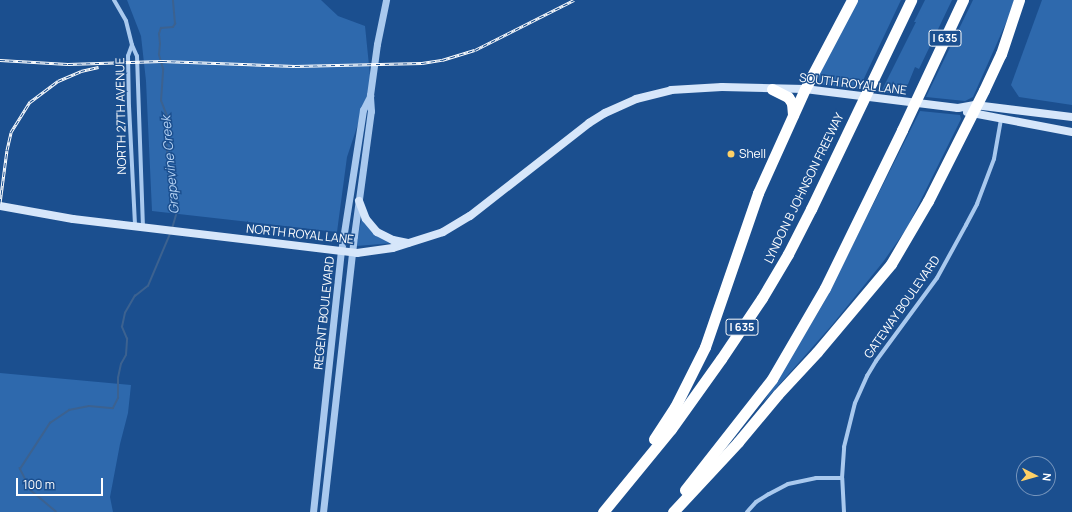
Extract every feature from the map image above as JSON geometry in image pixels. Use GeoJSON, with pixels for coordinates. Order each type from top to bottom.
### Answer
{"type":"FeatureCollection","features":[{"type":"Feature","properties":{"kind":"highway"},"geometry":{"type":"LineString","coordinates":[[602,512],[659,433],[686,386],[711,332],[758,193],[806,88],[852,0]]}},
{"type":"Feature","properties":{"kind":"highway","name":"LYNDON B JOHNSON FREEWAY"},"geometry":{"type":"LineString","coordinates":[[602,512],[671,429],[762,298],[788,254],[811,209],[850,123],[911,0]]}},
{"type":"Feature","properties":{"kind":"highway","name":"I 635"},"geometry":{"type":"LineString","coordinates":[[667,512],[759,396],[788,353],[825,288],[928,76],[962,0]]}},
{"type":"Feature","properties":{"kind":"highway"},"geometry":{"type":"LineString","coordinates":[[673,512],[738,442],[778,394],[817,352],[891,264],[928,201],[973,110],[1000,54],[1019,0]]}},
{"type":"Feature","properties":{"kind":"highway"},"geometry":{"type":"LineString","coordinates":[[772,88],[788,97],[792,103],[792,119]]}},
{"type":"Feature","properties":{"kind":"main road","name":"NORTH ROYAL LANE"},"geometry":{"type":"LineString","coordinates":[[0,206],[73,219],[341,252],[385,250],[413,243],[443,232],[466,219],[568,138],[605,113],[652,94],[688,87],[722,87]]}},
{"type":"Feature","properties":{"kind":"main road","name":"SOUTH ROYAL LANE"},"geometry":{"type":"LineString","coordinates":[[722,87],[806,88],[973,110],[1049,114],[1072,117]]}},
{"type":"Feature","properties":{"kind":"main road","name":"SOUTH ROYAL LANE"},"geometry":{"type":"LineString","coordinates":[[973,110],[1001,120],[1072,132]]}},
{"type":"Feature","properties":{"kind":"main road"},"geometry":{"type":"LineString","coordinates":[[1048,128],[1049,114]]}},
{"type":"Feature","properties":{"kind":"main road"},"geometry":{"type":"LineString","coordinates":[[359,201],[366,219],[377,232],[393,240],[413,243]]}},
{"type":"Feature","properties":{"kind":"street"},"geometry":{"type":"LineString","coordinates":[[114,0],[126,21],[132,45]]}},
{"type":"Feature","properties":{"kind":"street","name":"REGENT BOULEVARD"},"geometry":{"type":"LineString","coordinates":[[323,512],[359,201],[371,111],[370,95],[377,44],[386,0]]}},
{"type":"Feature","properties":{"kind":"street","name":"NORTH 27TH AVENUE"},"geometry":{"type":"LineString","coordinates":[[132,45],[137,56],[139,105],[139,227]]}},
{"type":"Feature","properties":{"kind":"street","name":"NORTH 27TH AVENUE"},"geometry":{"type":"LineString","coordinates":[[132,45],[128,56],[129,106],[139,227]]}},
{"type":"Feature","properties":{"kind":"street","name":"REGENT BOULEVARD"},"geometry":{"type":"LineString","coordinates":[[313,512],[341,252],[363,110],[370,95]]}},
{"type":"Feature","properties":{"kind":"street"},"geometry":{"type":"LineString","coordinates":[[129,106],[139,105]]}},
{"type":"Feature","properties":{"kind":"street","name":"GATEWAY BOULEVARD"},"geometry":{"type":"LineString","coordinates":[[844,512],[842,478],[848,429],[855,403],[867,376],[886,346],[926,294],[952,252],[986,181],[994,159],[1001,120]]}},
{"type":"Feature","properties":{"kind":"street"},"geometry":{"type":"LineString","coordinates":[[747,512],[756,502],[788,484],[816,478],[842,478]]}},
{"type":"Feature","properties":{"kind":"shaded area"},"geometry":{"type":"Polygon","coordinates":[[[127,0],[321,0],[338,16],[365,26],[371,85],[347,157],[337,232],[152,211],[146,81],[141,36],[127,0]]]}},
{"type":"Feature","properties":{"kind":"shaded area"},"geometry":{"type":"Polygon","coordinates":[[[856,0],[901,0],[859,89],[824,85],[819,82],[818,75],[856,0]]]}},
{"type":"Feature","properties":{"kind":"shaded area"},"geometry":{"type":"Polygon","coordinates":[[[925,0],[952,0],[919,69],[915,67],[904,94],[881,92],[916,22],[914,22],[925,0]]]}},
{"type":"Feature","properties":{"kind":"shaded area"},"geometry":{"type":"Polygon","coordinates":[[[973,0],[1014,0],[1009,16],[973,97],[965,101],[926,97],[973,0]]]}},
{"type":"Feature","properties":{"kind":"shaded area"},"geometry":{"type":"Polygon","coordinates":[[[1042,0],[1072,0],[1072,105],[1019,97],[1011,85],[1042,0]]]}},
{"type":"Feature","properties":{"kind":"shaded area"},"geometry":{"type":"Polygon","coordinates":[[[920,111],[960,115],[961,119],[907,228],[883,262],[832,325],[763,403],[823,304],[920,111]]]}},
{"type":"Feature","properties":{"kind":"shaded area"},"geometry":{"type":"Polygon","coordinates":[[[362,216],[394,243],[356,246],[362,216]]]}},
{"type":"Feature","properties":{"kind":"shaded area"},"geometry":{"type":"Polygon","coordinates":[[[0,373],[131,385],[128,413],[120,444],[110,497],[113,512],[0,512],[0,373]]]}},
{"type":"Feature","properties":{"kind":"waterway","name":"Grapevine Creek"},"geometry":{"type":"LineString","coordinates":[[172,229],[177,211],[172,190],[166,142],[168,119],[161,101],[163,69],[159,55],[159,34],[161,28],[173,27],[175,24],[173,0]]}},
{"type":"Feature","properties":{"kind":"waterway","name":"Grapevine Creek"},"geometry":{"type":"LineString","coordinates":[[56,512],[31,491],[20,469],[50,423],[69,410],[89,406],[113,408],[118,398],[118,378],[121,364],[126,355],[127,339],[122,327],[125,313],[135,296],[148,286],[170,234]]}},
{"type":"Feature","properties":{"kind":"railway"},"geometry":{"type":"LineString","coordinates":[[0,60],[68,64],[162,61],[295,66],[422,63],[442,60],[475,50],[574,0]]}},
{"type":"Feature","properties":{"kind":"railway"},"geometry":{"type":"LineString","coordinates":[[0,203],[11,132],[30,102],[58,81],[81,71],[99,67]]}},
{"type":"Feature","properties":{"kind":"place","name":"Shell"},"geometry":{"type":"Point","coordinates":[731,154]}}]}
